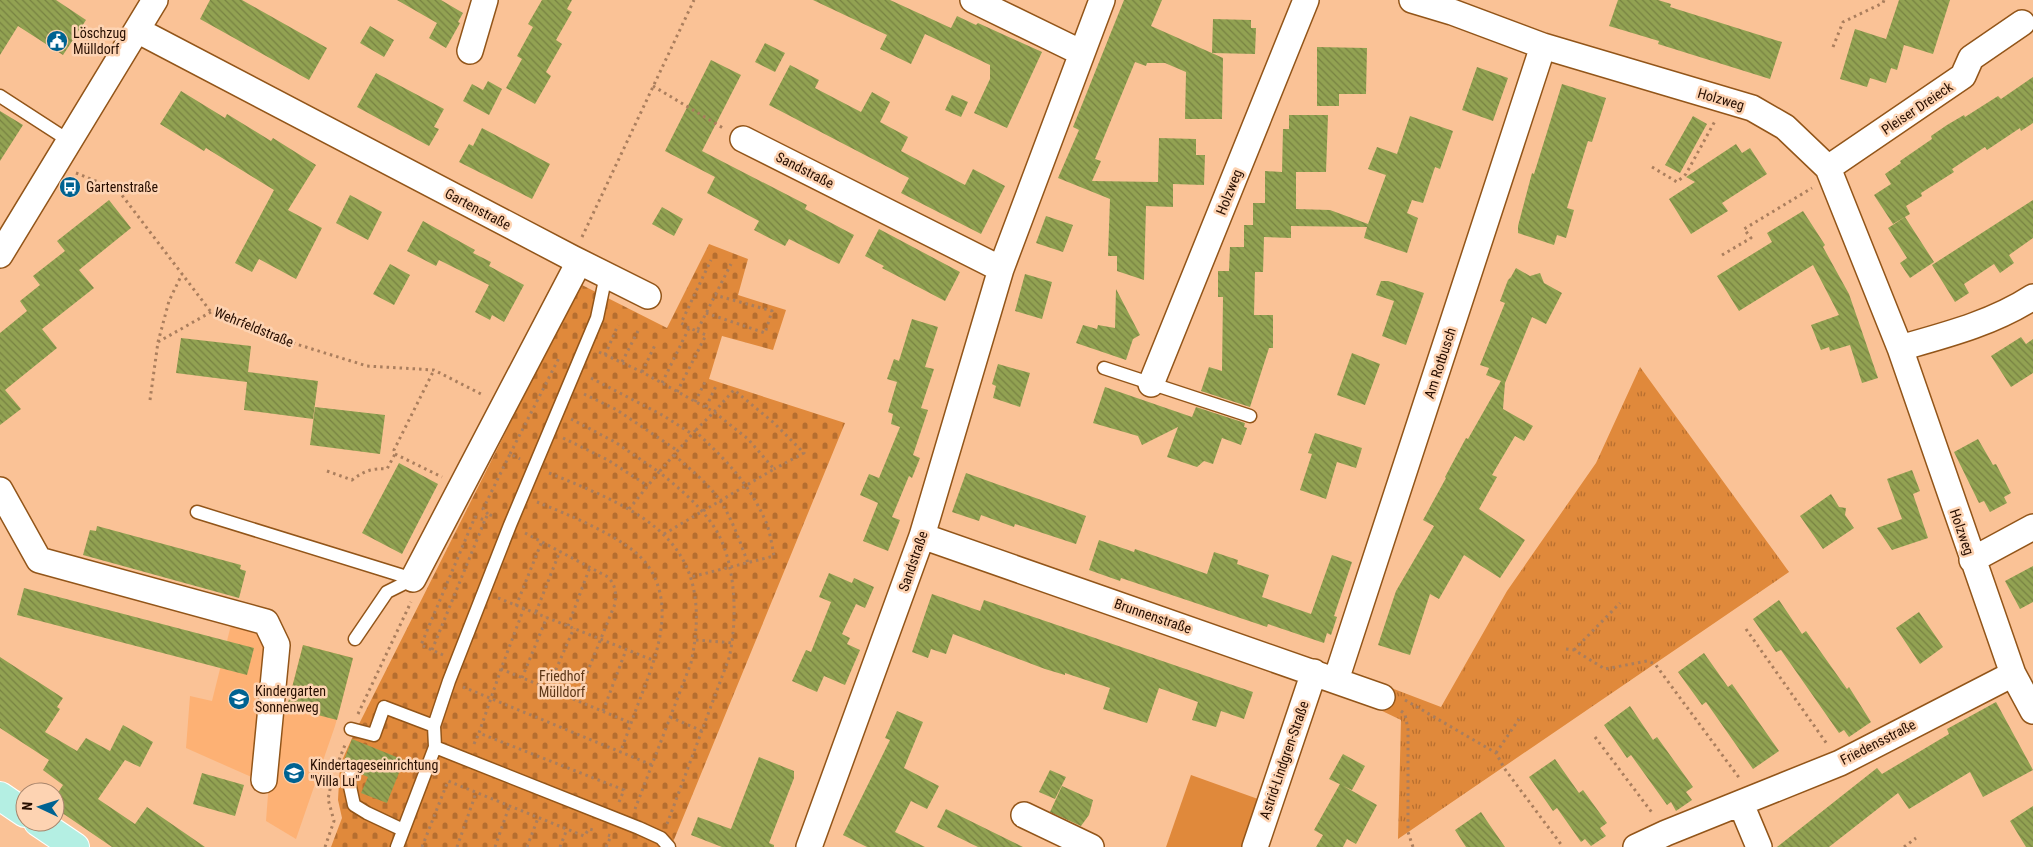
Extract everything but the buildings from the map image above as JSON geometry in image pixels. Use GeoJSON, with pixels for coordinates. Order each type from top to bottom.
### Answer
{"type":"FeatureCollection","features":[{"type":"Feature","properties":{"kind":"main road"},"geometry":{"type":"LineString","coordinates":[[0,796],[15,806]]}},
{"type":"Feature","properties":{"kind":"main road"},"geometry":{"type":"LineString","coordinates":[[53,832],[75,847]]}},
{"type":"Feature","properties":{"kind":"street"},"geometry":{"type":"LineString","coordinates":[[0,255],[155,0]]}},
{"type":"Feature","properties":{"kind":"street"},"geometry":{"type":"LineString","coordinates":[[470,51],[485,0]]}},
{"type":"Feature","properties":{"kind":"street"},"geometry":{"type":"LineString","coordinates":[[973,0],[1082,53]]}},
{"type":"Feature","properties":{"kind":"street","name":"Sandstraße"},"geometry":{"type":"LineString","coordinates":[[809,847],[922,536],[1000,268],[1102,0]]}},
{"type":"Feature","properties":{"kind":"street","name":"Holzweg"},"geometry":{"type":"LineString","coordinates":[[1151,384],[1306,0]]}},
{"type":"Feature","properties":{"kind":"street","name":"Holzweg"},"geometry":{"type":"LineString","coordinates":[[1412,0],[1452,12],[1543,46],[1752,108],[1785,127],[1830,172],[1900,348],[2013,674],[2033,711]]}},
{"type":"Feature","properties":{"kind":"street","name":"Pleiser Dreieck"},"geometry":{"type":"LineString","coordinates":[[1830,172],[1963,76],[1971,58],[2022,23]]}},
{"type":"Feature","properties":{"kind":"street","name":"Gartenstraße"},"geometry":{"type":"LineString","coordinates":[[138,30],[648,296]]}},
{"type":"Feature","properties":{"kind":"street","name":"Am Rotbusch"},"geometry":{"type":"LineString","coordinates":[[1325,676],[1543,46]]}},
{"type":"Feature","properties":{"kind":"street","name":"Sandstraße"},"geometry":{"type":"LineString","coordinates":[[743,139],[1000,268]]}},
{"type":"Feature","properties":{"kind":"street"},"geometry":{"type":"LineString","coordinates":[[413,579],[576,260]]}},
{"type":"Feature","properties":{"kind":"street"},"geometry":{"type":"LineString","coordinates":[[1900,348],[1972,327],[2018,307],[2033,297]]}},
{"type":"Feature","properties":{"kind":"street"},"geometry":{"type":"LineString","coordinates":[[0,490],[39,560],[266,622],[277,645],[264,780]]}},
{"type":"Feature","properties":{"kind":"street"},"geometry":{"type":"LineString","coordinates":[[1972,560],[2033,527]]}},
{"type":"Feature","properties":{"kind":"street","name":"Brunnenstraße"},"geometry":{"type":"LineString","coordinates":[[922,536],[1382,697]]}},
{"type":"Feature","properties":{"kind":"street","name":"Friedensstraße"},"geometry":{"type":"LineString","coordinates":[[1636,847],[1666,833],[1840,763],[2013,674]]}},
{"type":"Feature","properties":{"kind":"street","name":"Astrid-Lindgren-Straße"},"geometry":{"type":"LineString","coordinates":[[1255,847],[1325,676]]}},
{"type":"Feature","properties":{"kind":"street"},"geometry":{"type":"LineString","coordinates":[[1748,801],[1759,847]]}},
{"type":"Feature","properties":{"kind":"street"},"geometry":{"type":"LineString","coordinates":[[1024,815],[1091,847]]}},
{"type":"Feature","properties":{"kind":"lane"},"geometry":{"type":"LineString","coordinates":[[0,96],[70,142]]}},
{"type":"Feature","properties":{"kind":"lane"},"geometry":{"type":"LineString","coordinates":[[397,847],[435,748],[434,726],[449,681],[510,525],[597,318],[606,275]]}},
{"type":"Feature","properties":{"kind":"lane"},"geometry":{"type":"LineString","coordinates":[[1104,368],[1250,416]]}},
{"type":"Feature","properties":{"kind":"lane"},"geometry":{"type":"LineString","coordinates":[[197,512],[413,579]]}},
{"type":"Feature","properties":{"kind":"lane"},"geometry":{"type":"LineString","coordinates":[[355,640],[387,592],[413,579]]}},
{"type":"Feature","properties":{"kind":"lane"},"geometry":{"type":"LineString","coordinates":[[352,729],[374,735],[384,707],[434,726]]}},
{"type":"Feature","properties":{"kind":"lane"},"geometry":{"type":"LineString","coordinates":[[435,748],[614,817],[665,843]]}},
{"type":"Feature","properties":{"kind":"lane"},"geometry":{"type":"LineString","coordinates":[[351,772],[349,782],[354,805],[366,813],[403,830]]}},
{"type":"Feature","properties":{"kind":"path"},"geometry":{"type":"LineString","coordinates":[[576,260],[653,86],[694,0]]}},
{"type":"Feature","properties":{"kind":"path"},"geometry":{"type":"LineString","coordinates":[[1833,47],[1843,22],[1883,3],[1884,0]]}},
{"type":"Feature","properties":{"kind":"path"},"geometry":{"type":"LineString","coordinates":[[653,86],[743,139]]}},
{"type":"Feature","properties":{"kind":"path"},"geometry":{"type":"LineString","coordinates":[[1652,167],[1677,182],[1686,174],[1726,101]]}},
{"type":"Feature","properties":{"kind":"path","name":"Wehrfeldstraße"},"geometry":{"type":"LineString","coordinates":[[55,165],[118,190],[211,312],[296,344],[367,366],[434,370],[503,405]]}},
{"type":"Feature","properties":{"kind":"path"},"geometry":{"type":"LineString","coordinates":[[1722,255],[1751,238],[1744,229],[1830,172]]}},
{"type":"Feature","properties":{"kind":"path"},"geometry":{"type":"LineString","coordinates":[[677,392],[706,334],[689,328],[681,322],[711,260]]}},
{"type":"Feature","properties":{"kind":"path"},"geometry":{"type":"LineString","coordinates":[[697,331],[731,264]]}},
{"type":"Feature","properties":{"kind":"path"},"geometry":{"type":"LineString","coordinates":[[150,400],[158,342],[169,301],[182,274]]}},
{"type":"Feature","properties":{"kind":"path"},"geometry":{"type":"LineString","coordinates":[[706,313],[765,333],[772,311],[715,294]]}},
{"type":"Feature","properties":{"kind":"path"},"geometry":{"type":"LineString","coordinates":[[158,342],[211,312]]}},
{"type":"Feature","properties":{"kind":"path"},"geometry":{"type":"LineString","coordinates":[[605,355],[618,325]]}},
{"type":"Feature","properties":{"kind":"path"},"geometry":{"type":"LineString","coordinates":[[662,383],[689,328]]}},
{"type":"Feature","properties":{"kind":"path"},"geometry":{"type":"LineString","coordinates":[[622,362],[638,331]]}},
{"type":"Feature","properties":{"kind":"path"},"geometry":{"type":"LineString","coordinates":[[642,372],[656,343]]}},
{"type":"Feature","properties":{"kind":"path"},"geometry":{"type":"LineString","coordinates":[[585,346],[642,372],[714,412],[748,439],[774,469]]}},
{"type":"Feature","properties":{"kind":"path"},"geometry":{"type":"LineString","coordinates":[[562,354],[482,509],[488,514],[608,577],[615,584],[615,604],[576,700]]}},
{"type":"Feature","properties":{"kind":"path"},"geometry":{"type":"LineString","coordinates":[[326,471],[352,480],[364,471],[376,468],[387,469],[395,454],[394,450],[434,370]]}},
{"type":"Feature","properties":{"kind":"path"},"geometry":{"type":"LineString","coordinates":[[574,370],[694,433],[722,456],[746,484],[767,524],[774,556],[691,578]]}},
{"type":"Feature","properties":{"kind":"path"},"geometry":{"type":"LineString","coordinates":[[695,402],[706,380]]}},
{"type":"Feature","properties":{"kind":"path"},"geometry":{"type":"LineString","coordinates":[[706,407],[718,384]]}},
{"type":"Feature","properties":{"kind":"path"},"geometry":{"type":"LineString","coordinates":[[568,386],[617,410],[678,451]]}},
{"type":"Feature","properties":{"kind":"path"},"geometry":{"type":"LineString","coordinates":[[629,509],[659,472],[734,390],[774,423],[804,453],[746,484],[720,502],[664,534]]}},
{"type":"Feature","properties":{"kind":"path"},"geometry":{"type":"LineString","coordinates":[[557,411],[615,442],[659,472],[703,512],[716,530],[724,548],[729,568],[735,619],[733,643],[665,843]]}},
{"type":"Feature","properties":{"kind":"path"},"geometry":{"type":"LineString","coordinates":[[549,431],[608,460],[648,486]]}},
{"type":"Feature","properties":{"kind":"path"},"geometry":{"type":"LineString","coordinates":[[395,454],[446,479]]}},
{"type":"Feature","properties":{"kind":"path"},"geometry":{"type":"LineString","coordinates":[[510,454],[534,467],[593,490],[656,526],[672,542],[685,562],[691,578],[696,612],[696,640],[691,663],[630,824]]}},
{"type":"Feature","properties":{"kind":"path"},"geometry":{"type":"LineString","coordinates":[[674,455],[695,474],[720,502],[733,524],[748,563]]}},
{"type":"Feature","properties":{"kind":"path"},"geometry":{"type":"LineString","coordinates":[[522,496],[563,512],[613,536],[645,562],[657,583],[662,606],[662,632],[655,662],[620,753]]}},
{"type":"Feature","properties":{"kind":"path"},"geometry":{"type":"LineString","coordinates":[[432,650],[488,514]]}},
{"type":"Feature","properties":{"kind":"path"},"geometry":{"type":"LineString","coordinates":[[456,662],[421,646],[475,517],[485,520]]}},
{"type":"Feature","properties":{"kind":"path"},"geometry":{"type":"LineString","coordinates":[[516,606],[542,541]]}},
{"type":"Feature","properties":{"kind":"path"},"geometry":{"type":"LineString","coordinates":[[536,612],[560,551]]}},
{"type":"Feature","properties":{"kind":"path"},"geometry":{"type":"LineString","coordinates":[[568,626],[590,567]]}},
{"type":"Feature","properties":{"kind":"path"},"geometry":{"type":"LineString","coordinates":[[484,592],[655,662]]}},
{"type":"Feature","properties":{"kind":"path"},"geometry":{"type":"LineString","coordinates":[[1574,650],[1620,603]]}},
{"type":"Feature","properties":{"kind":"path"},"geometry":{"type":"LineString","coordinates":[[524,608],[479,733],[624,790],[614,817]]}},
{"type":"Feature","properties":{"kind":"path"},"geometry":{"type":"LineString","coordinates":[[522,678],[547,617]]}},
{"type":"Feature","properties":{"kind":"path"},"geometry":{"type":"LineString","coordinates":[[548,688],[574,628]]}},
{"type":"Feature","properties":{"kind":"path"},"geometry":{"type":"LineString","coordinates":[[1746,629],[1840,763]]}},
{"type":"Feature","properties":{"kind":"path"},"geometry":{"type":"LineString","coordinates":[[696,640],[733,643]]}},
{"type":"Feature","properties":{"kind":"path"},"geometry":{"type":"LineString","coordinates":[[1566,649],[1574,650],[1605,669],[1646,661],[1656,664],[1748,801]]}},
{"type":"Feature","properties":{"kind":"path"},"geometry":{"type":"LineString","coordinates":[[603,711],[626,650]]}},
{"type":"Feature","properties":{"kind":"path"},"geometry":{"type":"LineString","coordinates":[[501,669],[631,723]]}},
{"type":"Feature","properties":{"kind":"path"},"geometry":{"type":"LineString","coordinates":[[449,681],[652,766]]}},
{"type":"Feature","properties":{"kind":"path"},"geometry":{"type":"LineString","coordinates":[[1382,697],[1407,700],[1496,753],[1504,768],[1563,847]]}},
{"type":"Feature","properties":{"kind":"path"},"geometry":{"type":"LineString","coordinates":[[1382,697],[1404,714],[1408,729],[1408,832],[1412,847]]}},
{"type":"Feature","properties":{"kind":"path"},"geometry":{"type":"LineString","coordinates":[[670,717],[702,731]]}},
{"type":"Feature","properties":{"kind":"path"},"geometry":{"type":"LineString","coordinates":[[1496,753],[1519,719]]}},
{"type":"Feature","properties":{"kind":"path"},"geometry":{"type":"LineString","coordinates":[[1595,737],[1638,794]]}},
{"type":"Feature","properties":{"kind":"path"},"geometry":{"type":"LineString","coordinates":[[422,847],[448,781],[584,836],[589,829],[596,831]]}},
{"type":"Feature","properties":{"kind":"path"},"geometry":{"type":"LineString","coordinates":[[457,847],[476,793]]}},
{"type":"Feature","properties":{"kind":"path"},"geometry":{"type":"LineString","coordinates":[[495,847],[510,807]]}},
{"type":"Feature","properties":{"kind":"path"},"geometry":{"type":"LineString","coordinates":[[527,847],[538,818]]}},
{"type":"Feature","properties":{"kind":"path"},"geometry":{"type":"LineString","coordinates":[[560,847],[567,829]]}},
{"type":"Feature","properties":{"kind":"path"},"geometry":{"type":"LineString","coordinates":[[603,834],[610,836],[606,847]]}},
{"type":"Feature","properties":{"kind":"path"},"geometry":{"type":"LineString","coordinates":[[1904,847],[1916,838]]}},
{"type":"Feature","properties":{"kind":"shaded area","name":"Kindergarten Sonnenweg"},"geometry":{"type":"Polygon","coordinates":[[[232,621],[263,629],[270,643],[258,780],[186,748],[190,696],[212,701],[232,621]]]}},
{"type":"Feature","properties":{"kind":"shaded area","name":"Kindertageseinrichtung \"Villa Lu\""},"geometry":{"type":"Polygon","coordinates":[[[303,645],[353,658],[335,726],[296,839],[266,821],[275,704],[287,707],[303,645]]]}},
{"type":"Feature","properties":{"kind":"green space","name":"Friedhof Mülldorf"},"geometry":{"type":"Polygon","coordinates":[[[709,244],[748,259],[738,295],[786,310],[773,350],[722,336],[709,379],[845,423],[671,847],[331,847],[342,818],[338,800],[340,765],[580,284],[667,328],[709,244]]]}},
{"type":"Feature","properties":{"kind":"green space"},"geometry":{"type":"Polygon","coordinates":[[[1640,367],[1789,572],[1398,839],[1401,720],[1378,709],[1386,686],[1441,707],[1507,591],[1596,463],[1640,367]]]}},
{"type":"Feature","properties":{"kind":"green space"},"geometry":{"type":"Polygon","coordinates":[[[1191,775],[1258,799],[1242,847],[1166,847],[1191,775]]]}},
{"type":"Feature","properties":{"kind":"place","name":"Löschzug Mülldorf"},"geometry":{"type":"Point","coordinates":[57,41]}},
{"type":"Feature","properties":{"kind":"place","name":"Gartenstraße"},"geometry":{"type":"Point","coordinates":[70,187]}},
{"type":"Feature","properties":{"kind":"place","name":"Kindergarten Sonnenweg"},"geometry":{"type":"Point","coordinates":[239,699]}},
{"type":"Feature","properties":{"kind":"place","name":"Kindertageseinrichtung \"Villa Lu\""},"geometry":{"type":"Point","coordinates":[294,773]}}]}
